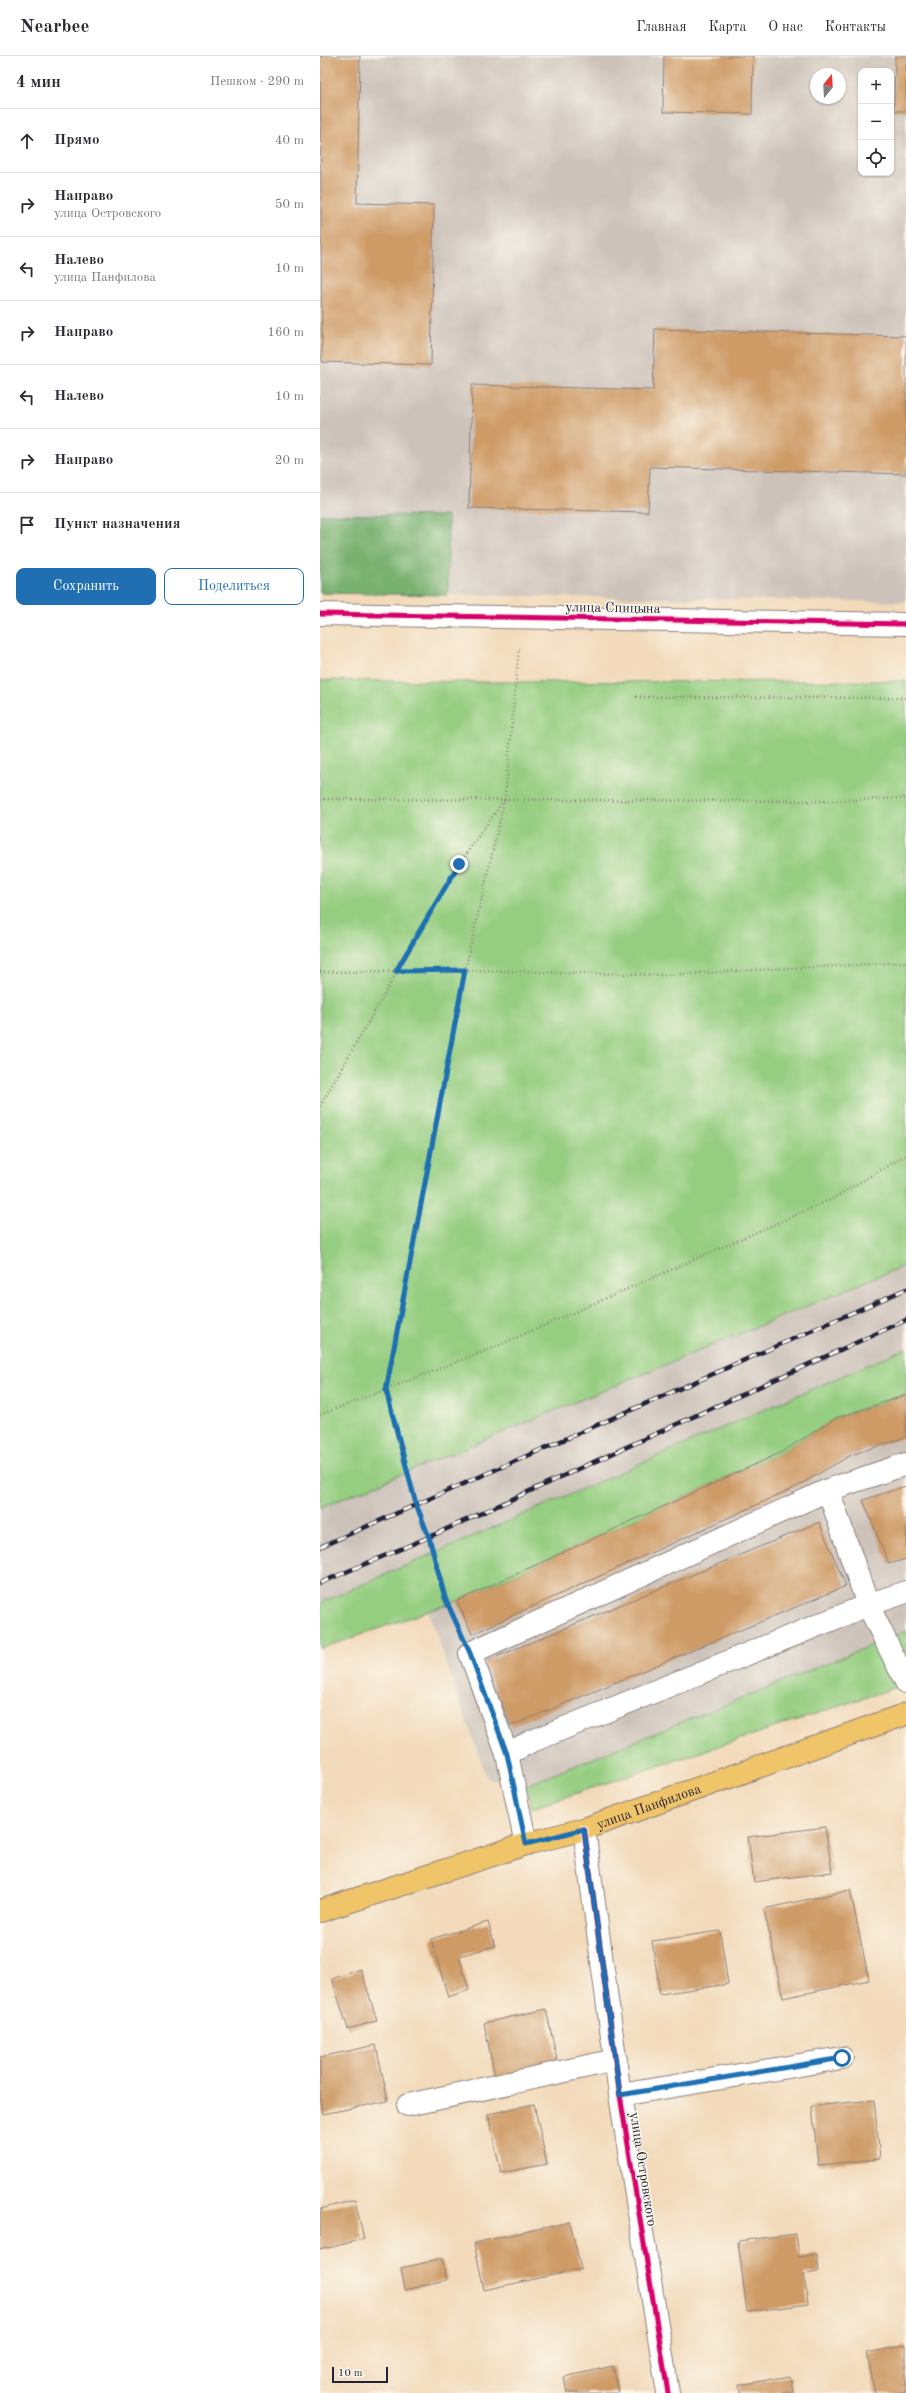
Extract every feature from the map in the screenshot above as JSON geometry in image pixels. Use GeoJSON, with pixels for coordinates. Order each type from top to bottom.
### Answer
{"type":"FeatureCollection","features":[{"type":"Feature","properties":{"kind":"main road","name":"улица Панфилова"},"geometry":{"type":"LineString","coordinates":[[320,1911],[526,1844],[584,1829],[906,1714]]}},
{"type":"Feature","properties":{"kind":"street","name":"улица Спицына"},"geometry":{"type":"LineString","coordinates":[[320,614],[906,624]]}},
{"type":"Feature","properties":{"kind":"street"},"geometry":{"type":"LineString","coordinates":[[526,1844],[507,1754],[470,1653],[828,1490],[906,1464]]}},
{"type":"Feature","properties":{"kind":"street"},"geometry":{"type":"LineString","coordinates":[[828,1490],[868,1605],[906,1682]]}},
{"type":"Feature","properties":{"kind":"street"},"geometry":{"type":"LineString","coordinates":[[507,1754],[530,1742],[868,1605],[906,1592]]}},
{"type":"Feature","properties":{"kind":"street","name":"улица Островского"},"geometry":{"type":"LineString","coordinates":[[584,1829],[620,2095],[668,2393]]}},
{"type":"Feature","properties":{"kind":"street"},"geometry":{"type":"LineString","coordinates":[[620,2095],[842,2058]]}},
{"type":"Feature","properties":{"kind":"street"},"geometry":{"type":"LineString","coordinates":[[408,2105],[616,2060]]}},
{"type":"Feature","properties":{"kind":"path"},"geometry":{"type":"LineString","coordinates":[[470,1653],[445,1598],[429,1537],[416,1504],[386,1390],[465,970],[505,798],[522,617]]}},
{"type":"Feature","properties":{"kind":"path"},"geometry":{"type":"LineString","coordinates":[[636,697],[906,698]]}},
{"type":"Feature","properties":{"kind":"path"},"geometry":{"type":"LineString","coordinates":[[320,1106],[396,971],[459,864],[505,798]]}},
{"type":"Feature","properties":{"kind":"path"},"geometry":{"type":"LineString","coordinates":[[320,799],[410,800],[505,798],[826,800],[906,798]]}},
{"type":"Feature","properties":{"kind":"path"},"geometry":{"type":"LineString","coordinates":[[320,972],[465,970],[664,974],[906,962]]}},
{"type":"Feature","properties":{"kind":"path"},"geometry":{"type":"LineString","coordinates":[[320,1416],[495,1347],[832,1199],[906,1155]]}},
{"type":"Feature","properties":{"kind":"shaded area"},"geometry":{"type":"Polygon","coordinates":[[[320,56],[906,56],[906,602],[320,593],[320,56]]]}},
{"type":"Feature","properties":{"kind":"shaded area"},"geometry":{"type":"Polygon","coordinates":[[[906,1265],[906,1348],[320,1603],[320,1508],[906,1265]]]}},
{"type":"Feature","properties":{"kind":"shaded area"},"geometry":{"type":"Polygon","coordinates":[[[906,1395],[906,1631],[525,1786],[487,1778],[428,1611],[457,1601],[780,1453],[836,1418],[906,1395]]]}},
{"type":"Feature","properties":{"kind":"green space"},"geometry":{"type":"Polygon","coordinates":[[[320,514],[448,516],[448,595],[320,593],[320,514]]]}},
{"type":"Feature","properties":{"kind":"green space"},"geometry":{"type":"Polygon","coordinates":[[[320,680],[484,682],[906,681],[906,1265],[320,1508],[320,680]]]}},
{"type":"Feature","properties":{"kind":"green space"},"geometry":{"type":"Polygon","coordinates":[[[906,1348],[906,1395],[836,1418],[780,1453],[457,1601],[320,1649],[320,1603],[906,1348]]]}},
{"type":"Feature","properties":{"kind":"green space"},"geometry":{"type":"Polygon","coordinates":[[[906,1631],[906,1684],[532,1808],[525,1786],[906,1631]]]}},
{"type":"Feature","properties":{"kind":"building"},"geometry":{"type":"Polygon","coordinates":[[[320,56],[360,56],[357,203],[434,205],[431,365],[322,362],[320,56]]]}},
{"type":"Feature","properties":{"kind":"building"},"geometry":{"type":"Polygon","coordinates":[[[664,56],[753,56],[752,114],[663,112],[664,56]]]}},
{"type":"Feature","properties":{"kind":"building"},"geometry":{"type":"Polygon","coordinates":[[[895,56],[906,56],[906,111],[894,111],[895,56]]]}},
{"type":"Feature","properties":{"kind":"building"},"geometry":{"type":"Polygon","coordinates":[[[655,329],[906,336],[906,474],[650,467],[648,512],[469,508],[472,385],[653,390],[655,329]]]}},
{"type":"Feature","properties":{"kind":"building"},"geometry":{"type":"Polygon","coordinates":[[[906,1395],[906,1437],[851,1455],[796,1487],[472,1634],[457,1601],[780,1453],[836,1418],[906,1395]]]}},
{"type":"Feature","properties":{"kind":"building"},"geometry":{"type":"Polygon","coordinates":[[[906,1486],[906,1559],[889,1564],[863,1500],[906,1486]]]}},
{"type":"Feature","properties":{"kind":"building"},"geometry":{"type":"Polygon","coordinates":[[[819,1522],[846,1586],[511,1726],[484,1662],[819,1522]]]}},
{"type":"Feature","properties":{"kind":"building"},"geometry":{"type":"Polygon","coordinates":[[[825,1827],[832,1872],[754,1882],[748,1837],[825,1827]]]}},
{"type":"Feature","properties":{"kind":"building"},"geometry":{"type":"Polygon","coordinates":[[[850,1890],[869,1980],[783,1998],[764,1909],[850,1890]]]}},
{"type":"Feature","properties":{"kind":"building"},"geometry":{"type":"Polygon","coordinates":[[[488,1922],[495,1946],[459,1956],[469,1990],[448,1997],[431,1939],[488,1922]]]}},
{"type":"Feature","properties":{"kind":"building"},"geometry":{"type":"Polygon","coordinates":[[[720,1931],[728,1984],[660,1994],[652,1941],[720,1931]]]}},
{"type":"Feature","properties":{"kind":"building"},"geometry":{"type":"Polygon","coordinates":[[[361,1969],[377,2021],[348,2029],[332,1979],[361,1969]]]}},
{"type":"Feature","properties":{"kind":"building"},"geometry":{"type":"Polygon","coordinates":[[[546,2009],[559,2069],[496,2082],[484,2023],[546,2009]]]}},
{"type":"Feature","properties":{"kind":"building"},"geometry":{"type":"Polygon","coordinates":[[[376,2045],[388,2101],[323,2114],[320,2098],[320,2057],[376,2045]]]}},
{"type":"Feature","properties":{"kind":"building"},"geometry":{"type":"Polygon","coordinates":[[[874,2100],[880,2159],[818,2165],[812,2106],[874,2100]]]}},
{"type":"Feature","properties":{"kind":"building"},"geometry":{"type":"Polygon","coordinates":[[[534,2104],[547,2164],[501,2173],[488,2114],[534,2104]]]}},
{"type":"Feature","properties":{"kind":"building"},"geometry":{"type":"Polygon","coordinates":[[[355,2200],[364,2239],[320,2250],[320,2209],[355,2200]]]}},
{"type":"Feature","properties":{"kind":"building"},"geometry":{"type":"Polygon","coordinates":[[[570,2222],[581,2269],[484,2290],[474,2243],[570,2222]]]}},
{"type":"Feature","properties":{"kind":"building"},"geometry":{"type":"Polygon","coordinates":[[[796,2234],[799,2257],[817,2254],[819,2272],[804,2274],[808,2304],[747,2312],[738,2241],[796,2234]]]}},
{"type":"Feature","properties":{"kind":"building"},"geometry":{"type":"Polygon","coordinates":[[[442,2259],[447,2280],[405,2290],[401,2268],[442,2259]]]}},
{"type":"Feature","properties":{"kind":"building"},"geometry":{"type":"Polygon","coordinates":[[[906,2345],[906,2393],[875,2393],[867,2353],[906,2345]]]}},
{"type":"Feature","properties":{"kind":"building"},"geometry":{"type":"Polygon","coordinates":[[[613,2366],[619,2393],[567,2393],[564,2377],[613,2366]]]}},
{"type":"Feature","properties":{"kind":"building"},"geometry":{"type":"Polygon","coordinates":[[[790,2376],[793,2393],[740,2393],[739,2385],[790,2376]]]}},
{"type":"Feature","properties":{"kind":"railway"},"geometry":{"type":"LineString","coordinates":[[320,1547],[906,1289]]}},
{"type":"Feature","properties":{"kind":"railway"},"geometry":{"type":"LineString","coordinates":[[320,1583],[429,1537],[906,1320]]}},
{"type":"Feature","properties":{"kind":"cycle path"},"geometry":{"type":"LineString","coordinates":[[320,614],[906,624]]}},
{"type":"Feature","properties":{"kind":"cycle path"},"geometry":{"type":"LineString","coordinates":[[584,1829],[620,2095],[668,2393]]}},
{"type":"Feature","properties":{"kind":"route"},"geometry":{"type":"LineString","coordinates":[[459,864],[396,971],[465,970],[386,1390],[416,1504],[429,1537],[445,1598],[470,1653],[507,1754],[521,1811],[526,1844],[584,1829],[589,1877],[620,2095],[842,2058]]}}]}
